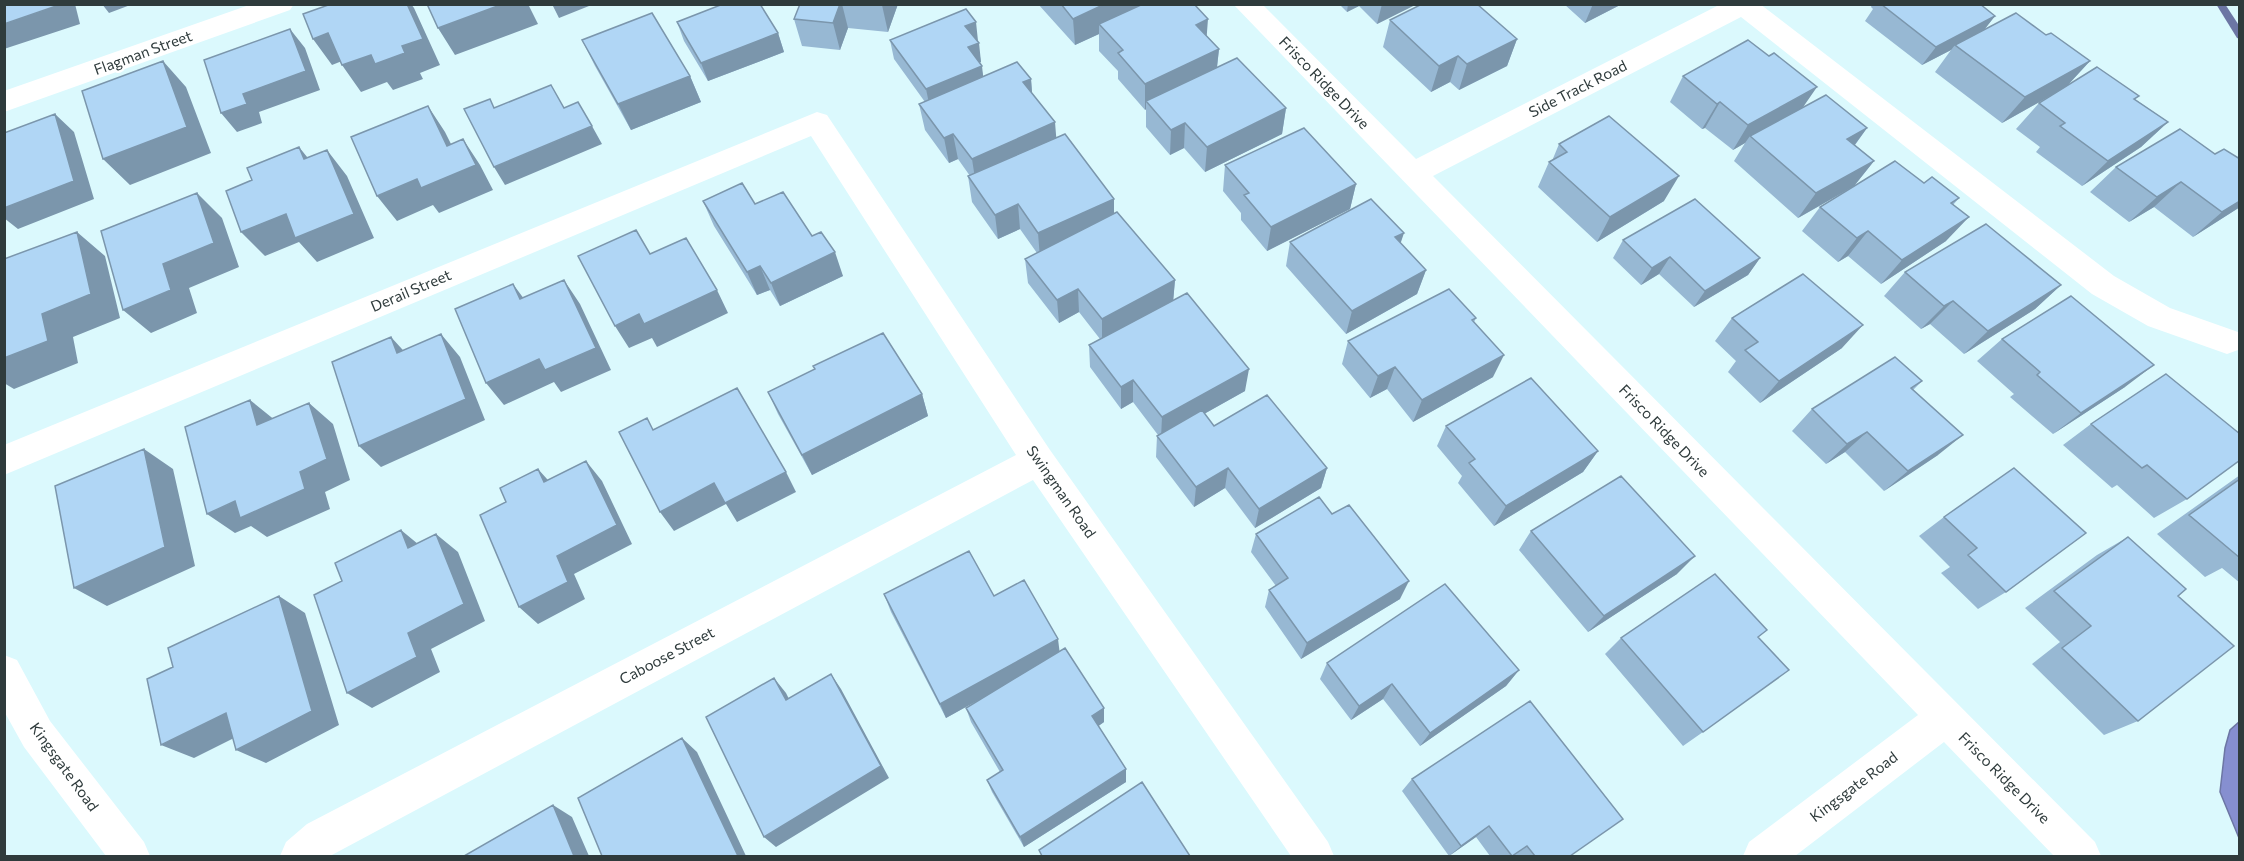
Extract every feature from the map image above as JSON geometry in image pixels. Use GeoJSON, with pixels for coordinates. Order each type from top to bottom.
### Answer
{"type":"FeatureCollection","features":[{"type":"Feature","properties":{"kind":"street","name":"Flagman Street"},"geometry":{"type":"LineString","coordinates":[[4,102],[281,4]]}},
{"type":"Feature","properties":{"kind":"street","name":"Frisco Ridge Drive"},"geometry":{"type":"LineString","coordinates":[[1246,4],[2081,856]]}},
{"type":"Feature","properties":{"kind":"street","name":"Side Track Road"},"geometry":{"type":"LineString","coordinates":[[1412,174],[1743,5]]}},
{"type":"Feature","properties":{"kind":"street"},"geometry":{"type":"LineString","coordinates":[[1743,5],[2103,285],[2158,316],[2228,341]]}},
{"type":"Feature","properties":{"kind":"street","name":"Derail Street"},"geometry":{"type":"LineString","coordinates":[[4,460],[817,122]]}},
{"type":"Feature","properties":{"kind":"street","name":"Swingman Road"},"geometry":{"type":"LineString","coordinates":[[817,122],[1038,460],[1314,856]]}},
{"type":"Feature","properties":{"kind":"street","name":"Caboose Street"},"geometry":{"type":"LineString","coordinates":[[300,856],[321,838],[1038,460]]}},
{"type":"Feature","properties":{"kind":"street","name":"Kingsgate Road"},"geometry":{"type":"LineString","coordinates":[[4,673],[37,734],[130,856]]}},
{"type":"Feature","properties":{"kind":"street","name":"Kingsgate Road"},"geometry":{"type":"LineString","coordinates":[[1763,856],[1945,718]]}},
{"type":"Feature","properties":{"kind":"water"},"geometry":{"type":"Polygon","coordinates":[[[2239,722],[2239,838],[2220,792],[2225,748],[2230,730],[2239,722]]]}},
{"type":"Feature","properties":{"kind":"building"},"geometry":{"type":"Polygon","coordinates":[[[4,4],[62,4],[4,24],[4,4]]]}},
{"type":"Feature","properties":{"kind":"building"},"geometry":{"type":"Polygon","coordinates":[[[331,4],[407,4],[423,39],[402,46],[405,53],[375,64],[371,55],[342,65],[328,33],[313,39],[303,14],[331,4]]]}},
{"type":"Feature","properties":{"kind":"building"},"geometry":{"type":"Polygon","coordinates":[[[427,4],[503,4],[438,28],[427,4]]]}},
{"type":"Feature","properties":{"kind":"building"},"geometry":{"type":"Polygon","coordinates":[[[723,4],[760,4],[778,33],[701,63],[677,22],[723,4]]]}},
{"type":"Feature","properties":{"kind":"building"},"geometry":{"type":"Polygon","coordinates":[[[800,4],[840,4],[833,23],[794,19],[800,4]]]}},
{"type":"Feature","properties":{"kind":"building"},"geometry":{"type":"Polygon","coordinates":[[[1061,4],[1105,4],[1073,19],[1061,4]]]}},
{"type":"Feature","properties":{"kind":"building"},"geometry":{"type":"Polygon","coordinates":[[[1143,4],[1194,4],[1208,19],[1196,25],[1219,49],[1145,84],[1118,53],[1123,50],[1099,24],[1143,4]]]}},
{"type":"Feature","properties":{"kind":"building"},"geometry":{"type":"Polygon","coordinates":[[[1422,4],[1477,4],[1517,39],[1467,64],[1458,56],[1439,66],[1390,20],[1422,4]]]}},
{"type":"Feature","properties":{"kind":"building"},"geometry":{"type":"Polygon","coordinates":[[[1881,4],[1980,4],[1995,16],[1936,47],[1881,4]]]}},
{"type":"Feature","properties":{"kind":"building"},"geometry":{"type":"Polygon","coordinates":[[[966,9],[976,22],[965,26],[979,43],[968,47],[982,66],[926,89],[890,40],[966,9]]]}},
{"type":"Feature","properties":{"kind":"building"},"geometry":{"type":"Polygon","coordinates":[[[652,13],[690,76],[618,104],[582,40],[652,13]]]}},
{"type":"Feature","properties":{"kind":"building"},"geometry":{"type":"Polygon","coordinates":[[[2016,13],[2046,35],[2051,33],[2090,61],[2025,97],[1955,45],[2016,13]]]}},
{"type":"Feature","properties":{"kind":"building"},"geometry":{"type":"Polygon","coordinates":[[[290,29],[306,71],[243,94],[247,104],[221,113],[204,60],[290,29]]]}},
{"type":"Feature","properties":{"kind":"building"},"geometry":{"type":"Polygon","coordinates":[[[1748,40],[1769,56],[1774,53],[1817,87],[1748,125],[1720,102],[1717,104],[1683,76],[1748,40]]]}},
{"type":"Feature","properties":{"kind":"building"},"geometry":{"type":"Polygon","coordinates":[[[1237,58],[1286,108],[1207,147],[1185,123],[1171,130],[1146,101],[1237,58]]]}},
{"type":"Feature","properties":{"kind":"building"},"geometry":{"type":"Polygon","coordinates":[[[163,61],[187,127],[103,159],[82,91],[163,61]]]}},
{"type":"Feature","properties":{"kind":"building"},"geometry":{"type":"Polygon","coordinates":[[[1017,62],[1031,79],[1023,82],[1055,122],[972,159],[953,134],[944,138],[919,104],[1017,62]]]}},
{"type":"Feature","properties":{"kind":"building"},"geometry":{"type":"Polygon","coordinates":[[[2097,67],[2139,96],[2134,99],[2168,122],[2108,161],[2060,126],[2065,123],[2039,103],[2097,67]]]}},
{"type":"Feature","properties":{"kind":"building"},"geometry":{"type":"Polygon","coordinates":[[[551,85],[564,108],[578,102],[592,126],[494,167],[464,109],[490,99],[494,108],[551,85]]]}},
{"type":"Feature","properties":{"kind":"building"},"geometry":{"type":"Polygon","coordinates":[[[1826,95],[1867,128],[1847,139],[1874,161],[1816,193],[1750,136],[1826,95]]]}},
{"type":"Feature","properties":{"kind":"building"},"geometry":{"type":"Polygon","coordinates":[[[428,106],[447,146],[463,139],[476,165],[421,188],[417,179],[377,196],[351,137],[428,106]]]}},
{"type":"Feature","properties":{"kind":"building"},"geometry":{"type":"Polygon","coordinates":[[[55,114],[74,181],[4,208],[4,133],[55,114]]]}},
{"type":"Feature","properties":{"kind":"building"},"geometry":{"type":"Polygon","coordinates":[[[1609,116],[1679,176],[1610,217],[1549,162],[1567,152],[1559,144],[1609,116]]]}},
{"type":"Feature","properties":{"kind":"building"},"geometry":{"type":"Polygon","coordinates":[[[1304,128],[1356,184],[1271,227],[1244,195],[1249,193],[1225,165],[1304,128]]]}},
{"type":"Feature","properties":{"kind":"building"},"geometry":{"type":"Polygon","coordinates":[[[2180,129],[2215,154],[2224,149],[2240,159],[2240,201],[2222,212],[2181,182],[2157,197],[2116,167],[2180,129]]]}},
{"type":"Feature","properties":{"kind":"building"},"geometry":{"type":"Polygon","coordinates":[[[1065,134],[1114,199],[1038,233],[1018,204],[995,215],[968,176],[1065,134]]]}},
{"type":"Feature","properties":{"kind":"building"},"geometry":{"type":"Polygon","coordinates":[[[299,147],[304,159],[327,150],[354,214],[295,238],[286,214],[241,232],[226,191],[252,180],[247,168],[299,147]]]}},
{"type":"Feature","properties":{"kind":"building"},"geometry":{"type":"Polygon","coordinates":[[[1895,161],[1924,183],[1932,177],[1959,198],[1951,203],[1969,217],[1902,260],[1868,231],[1857,238],[1820,207],[1895,161]]]}},
{"type":"Feature","properties":{"kind":"building"},"geometry":{"type":"Polygon","coordinates":[[[742,183],[755,204],[783,192],[812,236],[821,232],[835,252],[771,283],[760,266],[747,272],[703,201],[742,183]]]}},
{"type":"Feature","properties":{"kind":"building"},"geometry":{"type":"Polygon","coordinates":[[[197,193],[214,243],[163,264],[171,290],[123,310],[101,231],[197,193]]]}},
{"type":"Feature","properties":{"kind":"building"},"geometry":{"type":"Polygon","coordinates":[[[1371,199],[1404,233],[1395,237],[1426,270],[1352,311],[1290,242],[1371,199]]]}},
{"type":"Feature","properties":{"kind":"building"},"geometry":{"type":"Polygon","coordinates":[[[1695,199],[1760,258],[1705,291],[1670,257],[1652,268],[1623,240],[1695,199]]]}},
{"type":"Feature","properties":{"kind":"building"},"geometry":{"type":"Polygon","coordinates":[[[1117,212],[1175,280],[1102,319],[1078,289],[1057,300],[1025,259],[1117,212]]]}},
{"type":"Feature","properties":{"kind":"building"},"geometry":{"type":"Polygon","coordinates":[[[1986,224],[2061,285],[1988,331],[1953,301],[1944,306],[1905,272],[1986,224]]]}},
{"type":"Feature","properties":{"kind":"building"},"geometry":{"type":"Polygon","coordinates":[[[636,230],[650,254],[686,238],[717,290],[644,324],[639,314],[615,326],[578,256],[636,230]]]}},
{"type":"Feature","properties":{"kind":"building"},"geometry":{"type":"Polygon","coordinates":[[[77,232],[91,294],[42,314],[48,341],[4,358],[4,259],[77,232]]]}},
{"type":"Feature","properties":{"kind":"building"},"geometry":{"type":"Polygon","coordinates":[[[1803,274],[1863,325],[1779,381],[1745,350],[1758,342],[1732,318],[1803,274]]]}},
{"type":"Feature","properties":{"kind":"building"},"geometry":{"type":"Polygon","coordinates":[[[564,280],[596,348],[545,370],[539,359],[486,383],[455,309],[513,284],[520,299],[564,280]]]}},
{"type":"Feature","properties":{"kind":"building"},"geometry":{"type":"Polygon","coordinates":[[[1449,289],[1476,318],[1472,320],[1504,355],[1422,400],[1395,367],[1378,376],[1348,341],[1449,289]]]}},
{"type":"Feature","properties":{"kind":"building"},"geometry":{"type":"Polygon","coordinates":[[[1187,293],[1249,369],[1162,417],[1133,380],[1121,387],[1089,345],[1187,293]]]}},
{"type":"Feature","properties":{"kind":"building"},"geometry":{"type":"Polygon","coordinates":[[[2071,296],[2154,365],[2081,413],[2037,375],[2040,372],[2002,339],[2071,296]]]}},
{"type":"Feature","properties":{"kind":"building"},"geometry":{"type":"Polygon","coordinates":[[[883,333],[922,394],[802,455],[768,392],[815,369],[813,366],[883,333]]]}},
{"type":"Feature","properties":{"kind":"building"},"geometry":{"type":"Polygon","coordinates":[[[441,334],[466,399],[359,446],[332,362],[391,337],[397,353],[441,334]]]}},
{"type":"Feature","properties":{"kind":"building"},"geometry":{"type":"Polygon","coordinates":[[[1895,357],[1922,381],[1911,388],[1963,435],[1908,471],[1867,432],[1847,444],[1812,409],[1895,357]]]}},
{"type":"Feature","properties":{"kind":"building"},"geometry":{"type":"Polygon","coordinates":[[[2166,374],[2240,434],[2240,460],[2187,499],[2147,465],[2142,468],[2091,424],[2166,374]]]}},
{"type":"Feature","properties":{"kind":"building"},"geometry":{"type":"Polygon","coordinates":[[[1531,378],[1598,451],[1506,506],[1469,463],[1475,459],[1446,426],[1531,378]]]}},
{"type":"Feature","properties":{"kind":"building"},"geometry":{"type":"Polygon","coordinates":[[[737,388],[786,472],[725,503],[714,483],[660,512],[619,432],[647,418],[653,430],[737,388]]]}},
{"type":"Feature","properties":{"kind":"building"},"geometry":{"type":"Polygon","coordinates":[[[1267,395],[1327,468],[1259,509],[1228,468],[1196,487],[1157,436],[1202,410],[1214,426],[1267,395]]]}},
{"type":"Feature","properties":{"kind":"building"},"geometry":{"type":"Polygon","coordinates":[[[250,400],[257,425],[309,403],[327,459],[300,472],[305,489],[240,518],[235,501],[207,514],[185,427],[250,400]]]}},
{"type":"Feature","properties":{"kind":"building"},"geometry":{"type":"Polygon","coordinates":[[[144,449],[165,547],[74,588],[55,486],[144,449]]]}},
{"type":"Feature","properties":{"kind":"building"},"geometry":{"type":"Polygon","coordinates":[[[586,461],[617,525],[557,556],[568,582],[519,607],[480,515],[506,502],[500,488],[538,469],[544,482],[586,461]]]}},
{"type":"Feature","properties":{"kind":"building"},"geometry":{"type":"Polygon","coordinates":[[[2014,468],[2086,533],[2006,592],[1968,555],[1977,548],[1944,517],[2014,468]]]}},
{"type":"Feature","properties":{"kind":"building"},"geometry":{"type":"Polygon","coordinates":[[[1621,476],[1695,556],[1604,616],[1531,531],[1621,476]]]}},
{"type":"Feature","properties":{"kind":"building"},"geometry":{"type":"Polygon","coordinates":[[[2240,479],[2240,558],[2189,515],[2240,479]]]}},
{"type":"Feature","properties":{"kind":"building"},"geometry":{"type":"Polygon","coordinates":[[[1319,497],[1332,514],[1349,505],[1409,581],[1307,643],[1269,590],[1288,578],[1256,534],[1319,497]]]}},
{"type":"Feature","properties":{"kind":"building"},"geometry":{"type":"Polygon","coordinates":[[[401,530],[408,548],[436,534],[464,604],[408,633],[417,657],[347,693],[314,595],[342,581],[335,563],[401,530]]]}},
{"type":"Feature","properties":{"kind":"building"},"geometry":{"type":"Polygon","coordinates":[[[2128,537],[2186,589],[2178,596],[2234,646],[2138,721],[2062,648],[2091,626],[2054,591],[2128,537]]]}},
{"type":"Feature","properties":{"kind":"building"},"geometry":{"type":"Polygon","coordinates":[[[969,551],[994,596],[1024,580],[1058,639],[940,704],[884,594],[969,551]]]}},
{"type":"Feature","properties":{"kind":"building"},"geometry":{"type":"Polygon","coordinates":[[[1715,574],[1767,630],[1758,637],[1789,670],[1703,732],[1621,638],[1715,574]]]}},
{"type":"Feature","properties":{"kind":"building"},"geometry":{"type":"Polygon","coordinates":[[[1445,584],[1519,670],[1430,733],[1392,684],[1359,706],[1327,663],[1445,584]]]}},
{"type":"Feature","properties":{"kind":"building"},"geometry":{"type":"Polygon","coordinates":[[[279,596],[312,711],[236,750],[226,713],[161,745],[147,679],[173,667],[168,648],[279,596]]]}},
{"type":"Feature","properties":{"kind":"building"},"geometry":{"type":"Polygon","coordinates":[[[1065,648],[1104,708],[1092,716],[1126,769],[1020,837],[987,780],[1003,770],[966,708],[1065,648]]]}},
{"type":"Feature","properties":{"kind":"building"},"geometry":{"type":"Polygon","coordinates":[[[831,674],[881,766],[764,837],[706,717],[774,678],[786,700],[831,674]]]}},
{"type":"Feature","properties":{"kind":"building"},"geometry":{"type":"Polygon","coordinates":[[[1530,701],[1623,819],[1570,856],[1535,856],[1527,846],[1512,856],[1489,826],[1461,846],[1412,779],[1530,701]]]}},
{"type":"Feature","properties":{"kind":"building"},"geometry":{"type":"Polygon","coordinates":[[[682,738],[738,856],[602,856],[578,798],[682,738]]]}},
{"type":"Feature","properties":{"kind":"building"},"geometry":{"type":"Polygon","coordinates":[[[1142,782],[1190,856],[1042,856],[1039,850],[1142,782]]]}},
{"type":"Feature","properties":{"kind":"building"},"geometry":{"type":"Polygon","coordinates":[[[553,805],[574,856],[464,856],[553,805]]]}},
{"type":"Feature","properties":{"kind":"waterway"},"geometry":{"type":"LineString","coordinates":[[2220,4],[2240,36]]}}]}
